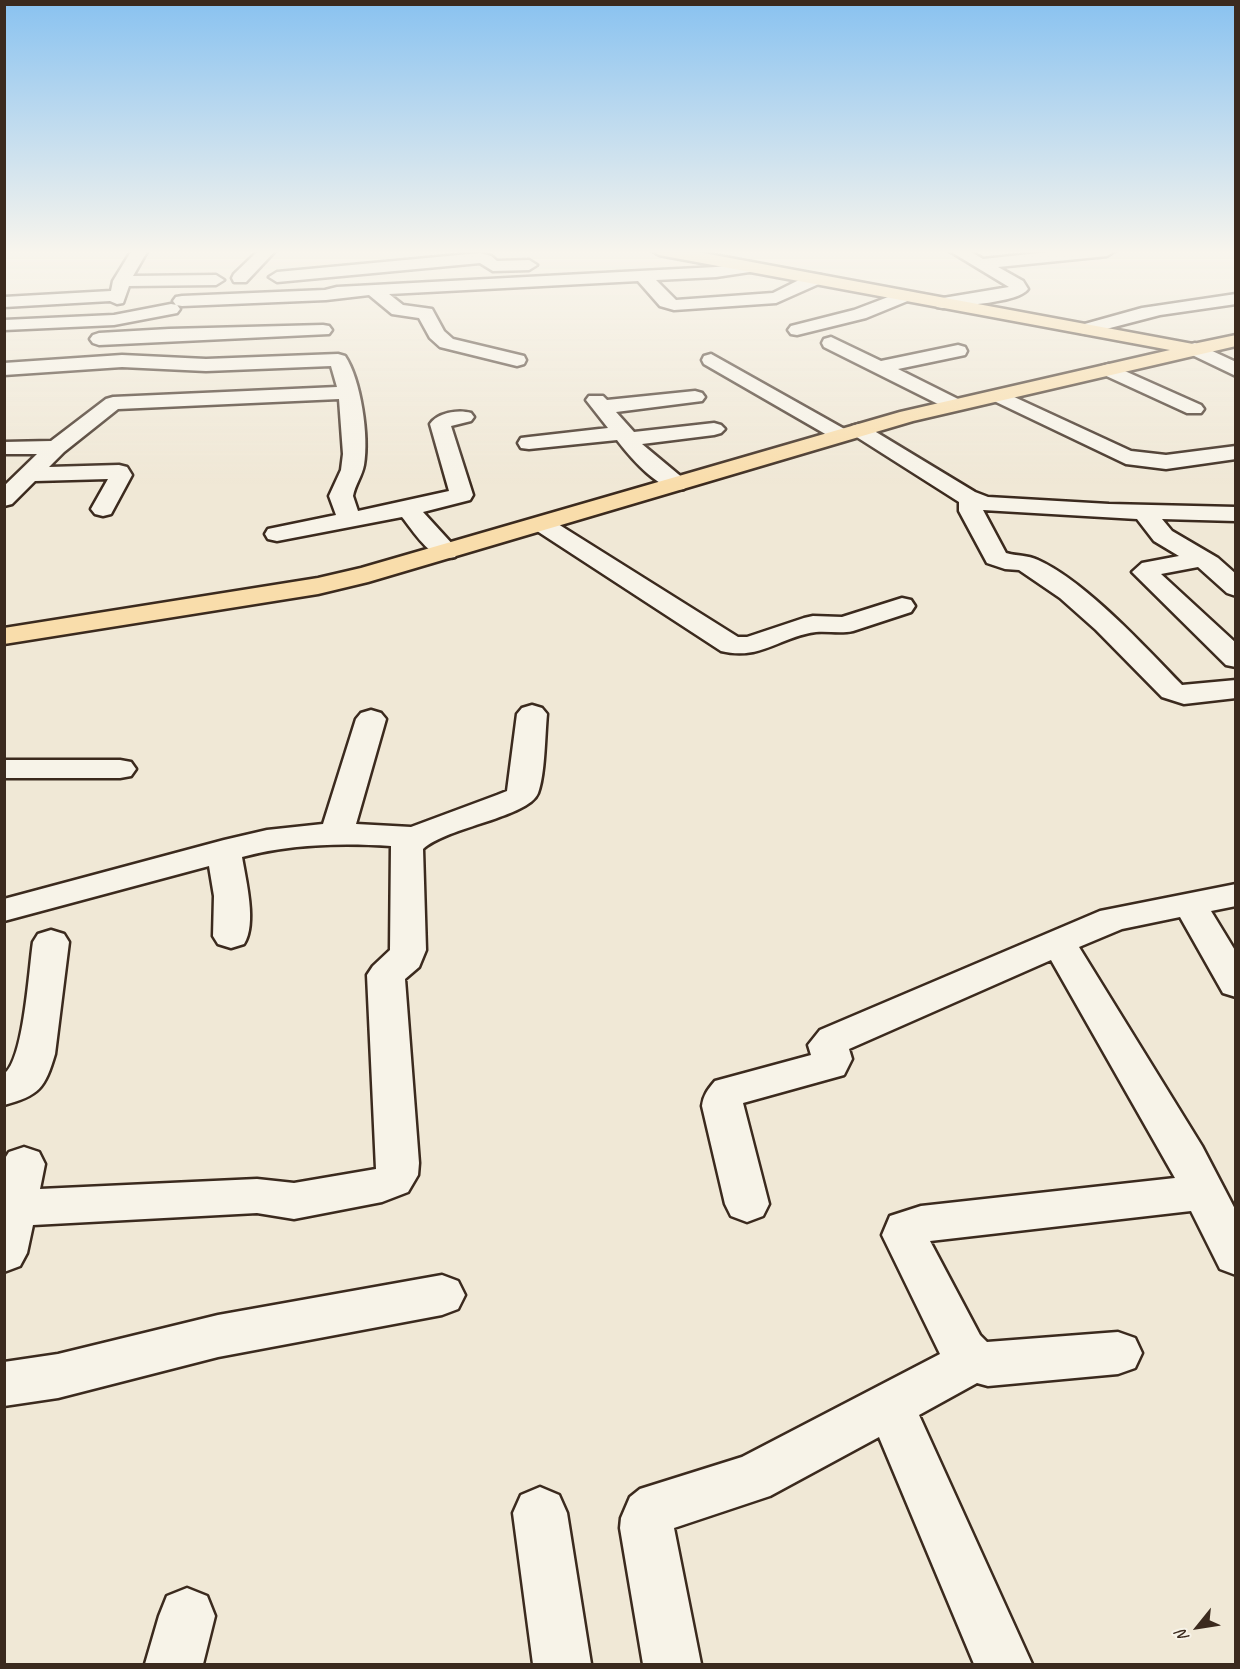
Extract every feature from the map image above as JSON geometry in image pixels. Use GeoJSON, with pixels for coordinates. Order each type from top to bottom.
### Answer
{"type":"FeatureCollection","features":[{"type":"Feature","properties":{"kind":"highway"},"geometry":{"type":"LineString","coordinates":[[1081,328],[1195,349]]}},
{"type":"Feature","properties":{"kind":"highway"},"geometry":{"type":"LineString","coordinates":[[4,636],[318,586],[446,552],[850,433],[955,405],[1236,340]]}},
{"type":"Feature","properties":{"kind":"street"},"geometry":{"type":"LineString","coordinates":[[166,328],[175,363]]}},
{"type":"Feature","properties":{"kind":"street"},"geometry":{"type":"LineString","coordinates":[[433,328],[436,334],[452,346],[517,360]]}},
{"type":"Feature","properties":{"kind":"street"},"geometry":{"type":"LineString","coordinates":[[797,330],[805,328]]}},
{"type":"Feature","properties":{"kind":"street"},"geometry":{"type":"LineString","coordinates":[[83,340],[323,330]]}},
{"type":"Feature","properties":{"kind":"street"},"geometry":{"type":"LineString","coordinates":[[831,343],[955,405]]}},
{"type":"Feature","properties":{"kind":"street"},"geometry":{"type":"LineString","coordinates":[[1195,349],[1236,370]]}},
{"type":"Feature","properties":{"kind":"street"},"geometry":{"type":"LineString","coordinates":[[879,367],[958,351]]}},
{"type":"Feature","properties":{"kind":"street"},"geometry":{"type":"LineString","coordinates":[[4,369],[122,361],[225,364],[336,359],[339,361],[347,393],[355,446],[350,476],[341,496],[350,520]]}},
{"type":"Feature","properties":{"kind":"street"},"geometry":{"type":"LineString","coordinates":[[711,360],[971,499],[985,504],[1236,514]]}},
{"type":"Feature","properties":{"kind":"street"},"geometry":{"type":"LineString","coordinates":[[1109,370],[1194,409]]}},
{"type":"Feature","properties":{"kind":"street"},"geometry":{"type":"LineString","coordinates":[[4,500],[56,447],[106,406],[117,402],[347,393]]}},
{"type":"Feature","properties":{"kind":"street"},"geometry":{"type":"LineString","coordinates":[[999,396],[1126,457],[1166,462],[1236,452]]}},
{"type":"Feature","properties":{"kind":"street"},"geometry":{"type":"LineString","coordinates":[[676,484],[647,462],[599,404],[695,397]]}},
{"type":"Feature","properties":{"kind":"street"},"geometry":{"type":"LineString","coordinates":[[277,534],[407,508],[463,494],[440,424],[443,421],[464,417]]}},
{"type":"Feature","properties":{"kind":"street"},"geometry":{"type":"LineString","coordinates":[[529,443],[714,429]]}},
{"type":"Feature","properties":{"kind":"street"},"geometry":{"type":"LineString","coordinates":[[1110,450],[1236,435]]}},
{"type":"Feature","properties":{"kind":"street"},"geometry":{"type":"LineString","coordinates":[[4,448],[56,447]]}},
{"type":"Feature","properties":{"kind":"street"},"geometry":{"type":"LineString","coordinates":[[28,474],[119,472],[121,476],[103,509]]}},
{"type":"Feature","properties":{"kind":"street"},"geometry":{"type":"LineString","coordinates":[[971,499],[971,511],[996,558],[1001,561],[1022,562],[1030,565],[1067,591],[1172,691],[1184,695],[1236,689]]}},
{"type":"Feature","properties":{"kind":"street"},"geometry":{"type":"LineString","coordinates":[[407,508],[446,552]]}},
{"type":"Feature","properties":{"kind":"street"},"geometry":{"type":"LineString","coordinates":[[1144,512],[1163,536],[1203,559],[1236,588]]}},
{"type":"Feature","properties":{"kind":"street"},"geometry":{"type":"LineString","coordinates":[[542,524],[731,645],[754,644],[813,624],[844,625],[902,606]]}},
{"type":"Feature","properties":{"kind":"street"},"geometry":{"type":"LineString","coordinates":[[1203,559],[1151,568],[1145,572],[1236,659]]}},
{"type":"Feature","properties":{"kind":"street"},"geometry":{"type":"LineString","coordinates":[[15,1208],[257,1196],[294,1201],[382,1185],[394,1180],[398,1174],[398,1163],[386,975],[407,954],[405,857],[409,842],[415,837],[520,797],[523,791],[532,714]]}},
{"type":"Feature","properties":{"kind":"street"},"geometry":{"type":"LineString","coordinates":[[337,833],[371,719]]}},
{"type":"Feature","properties":{"kind":"street"},"geometry":{"type":"LineString","coordinates":[[4,769],[120,769]]}},
{"type":"Feature","properties":{"kind":"street"},"geometry":{"type":"LineString","coordinates":[[4,910],[267,840],[337,833],[415,837]]}},
{"type":"Feature","properties":{"kind":"street"},"geometry":{"type":"LineString","coordinates":[[224,850],[231,896],[231,936]]}},
{"type":"Feature","properties":{"kind":"street"},"geometry":{"type":"LineString","coordinates":[[747,1204],[723,1106],[723,1099],[729,1092],[827,1067],[832,1063],[828,1045],[834,1040],[1113,918],[1236,895]]}},
{"type":"Feature","properties":{"kind":"street"},"geometry":{"type":"LineString","coordinates":[[1189,903],[1236,984]]}},
{"type":"Feature","properties":{"kind":"street"},"geometry":{"type":"LineString","coordinates":[[4,1090],[25,1080],[35,1056],[51,942]]}},
{"type":"Feature","properties":{"kind":"street"},"geometry":{"type":"LineString","coordinates":[[1058,942],[1187,1158],[1236,1256]]}},
{"type":"Feature","properties":{"kind":"street"},"geometry":{"type":"LineString","coordinates":[[4,1253],[24,1164]]}},
{"type":"Feature","properties":{"kind":"street"},"geometry":{"type":"LineString","coordinates":[[1118,1353],[988,1364],[974,1361],[959,1343],[904,1235],[906,1229],[921,1224],[1204,1192]]}},
{"type":"Feature","properties":{"kind":"street"},"geometry":{"type":"LineString","coordinates":[[4,1384],[58,1376],[218,1335],[442,1295]]}},
{"type":"Feature","properties":{"kind":"street"},"geometry":{"type":"LineString","coordinates":[[672,1665],[647,1528],[646,1521],[649,1514],[659,1507],[752,1479],[974,1361]]}},
{"type":"Feature","properties":{"kind":"street"},"geometry":{"type":"LineString","coordinates":[[890,1405],[1003,1665]]}},
{"type":"Feature","properties":{"kind":"street"},"geometry":{"type":"LineString","coordinates":[[540,1513],[562,1665]]}}]}
